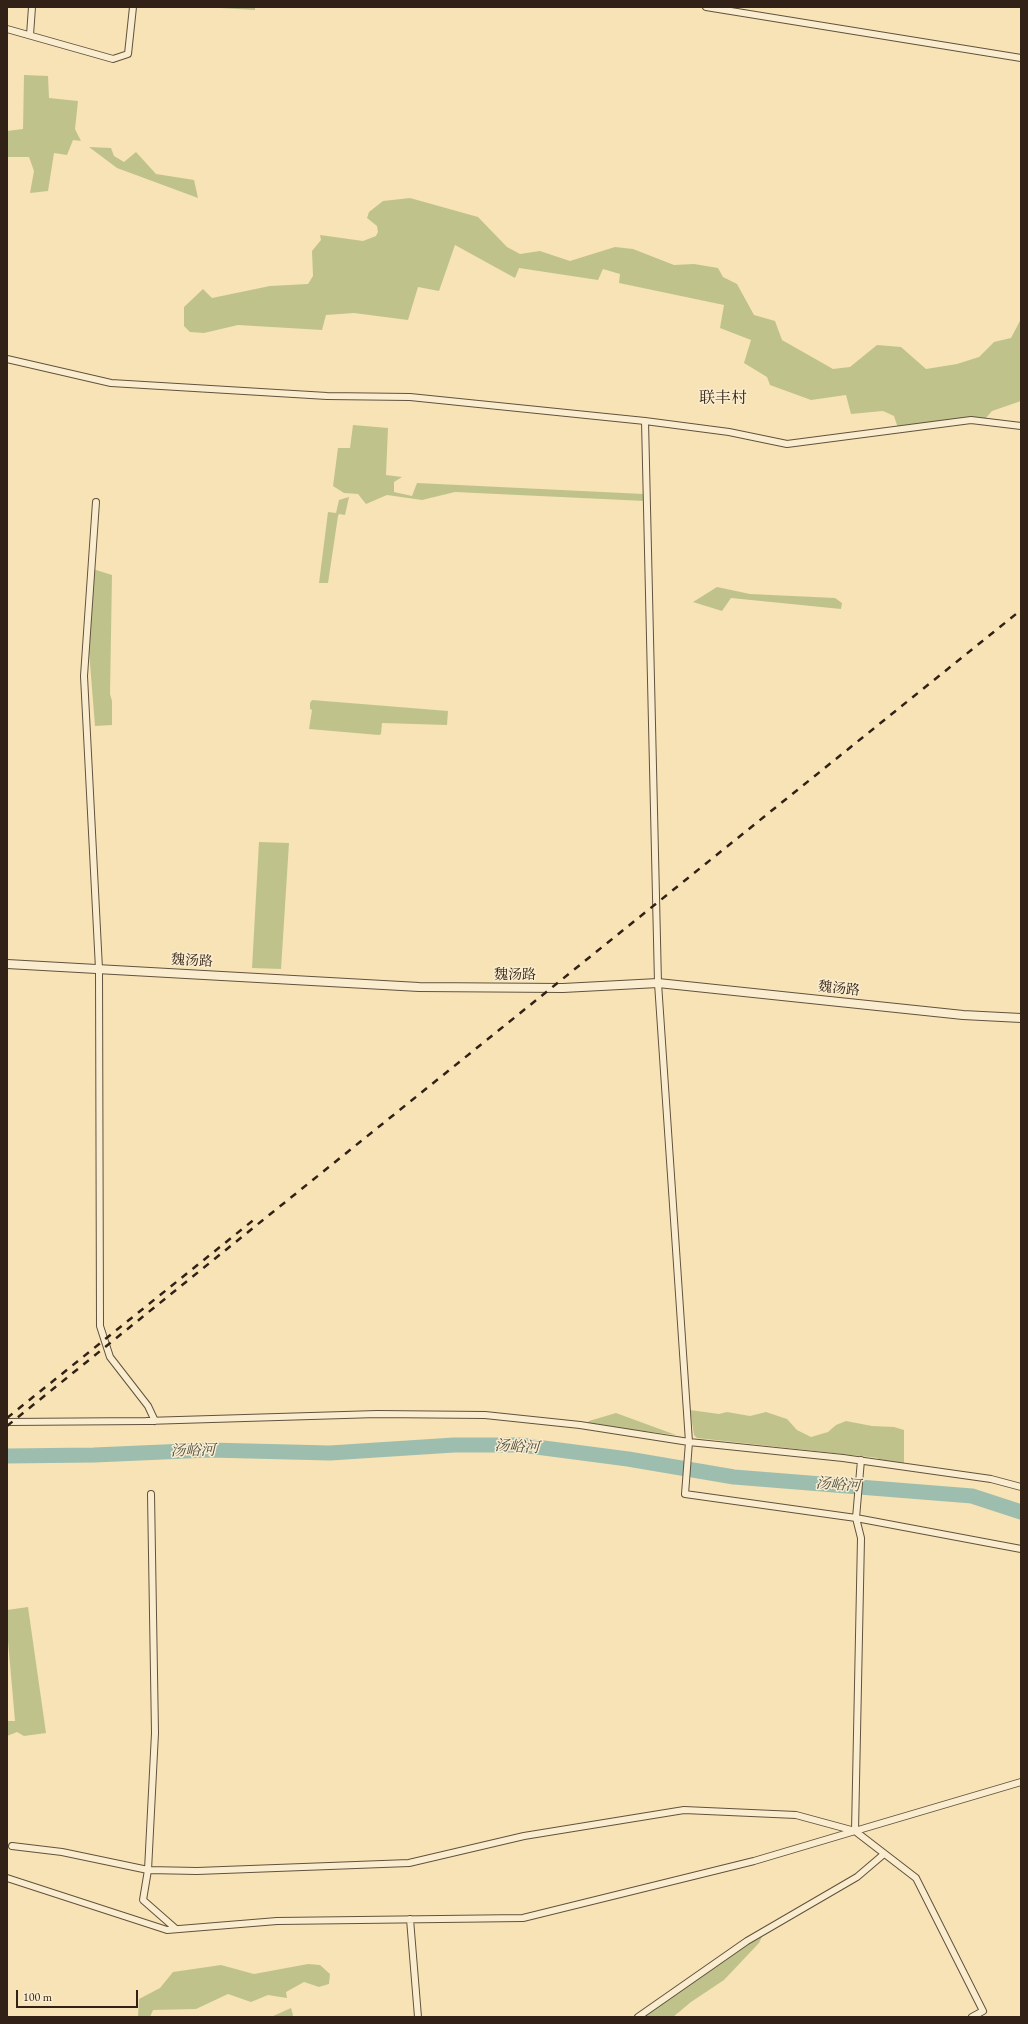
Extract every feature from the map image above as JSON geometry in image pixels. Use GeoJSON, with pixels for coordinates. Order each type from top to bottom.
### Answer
{"type":"FeatureCollection","features":[{"type":"Feature","properties":{"kind":"street"},"geometry":{"type":"LineString","coordinates":[[30,35],[32,7]]}},
{"type":"Feature","properties":{"kind":"street"},"geometry":{"type":"LineString","coordinates":[[7,29],[113,58],[128,54],[134,7]]}},
{"type":"Feature","properties":{"kind":"street"},"geometry":{"type":"LineString","coordinates":[[706,7],[1021,58]]}},
{"type":"Feature","properties":{"kind":"street"},"geometry":{"type":"LineString","coordinates":[[7,358],[111,383],[327,396],[410,397],[644,421],[729,432],[787,444],[971,420],[1021,426]]}},
{"type":"Feature","properties":{"kind":"street"},"geometry":{"type":"LineString","coordinates":[[644,421],[658,983],[689,1442],[685,1494],[856,1518],[1021,1549]]}},
{"type":"Feature","properties":{"kind":"street"},"geometry":{"type":"LineString","coordinates":[[96,502],[84,676],[99,969],[100,1326],[110,1356],[142,1397],[155,1421]]}},
{"type":"Feature","properties":{"kind":"street","name":"魏汤路"},"geometry":{"type":"LineString","coordinates":[[7,964],[419,987],[563,988],[658,983],[963,1015],[1021,1018]]}},
{"type":"Feature","properties":{"kind":"street"},"geometry":{"type":"LineString","coordinates":[[7,1422],[155,1421],[377,1414],[485,1415],[580,1425],[689,1442],[861,1460],[991,1479],[1021,1487]]}},
{"type":"Feature","properties":{"kind":"street"},"geometry":{"type":"LineString","coordinates":[[855,1832],[861,1538],[856,1518],[861,1460]]}},
{"type":"Feature","properties":{"kind":"street"},"geometry":{"type":"LineString","coordinates":[[151,1494],[155,1733],[148,1870],[143,1900],[176,1929]]}},
{"type":"Feature","properties":{"kind":"street"},"geometry":{"type":"LineString","coordinates":[[7,1878],[167,1930],[277,1921],[523,1918],[754,1861],[1021,1782]]}},
{"type":"Feature","properties":{"kind":"street"},"geometry":{"type":"LineString","coordinates":[[12,1846],[62,1852],[148,1870],[197,1871],[409,1863],[524,1836],[684,1810],[796,1815],[855,1832],[916,1878],[982,2011],[972,2017]]}},
{"type":"Feature","properties":{"kind":"street"},"geometry":{"type":"LineString","coordinates":[[638,2017],[748,1941],[857,1877],[884,1854]]}},
{"type":"Feature","properties":{"kind":"street"},"geometry":{"type":"LineString","coordinates":[[410,1919],[418,2017]]}},
{"type":"Feature","properties":{"kind":"green space"},"geometry":{"type":"Polygon","coordinates":[[[203,7],[255,7],[255,10],[203,7]]]}},
{"type":"Feature","properties":{"kind":"green space"},"geometry":{"type":"Polygon","coordinates":[[[24,75],[48,76],[49,98],[78,101],[75,129],[81,141],[73,140],[67,155],[54,153],[48,191],[30,193],[34,171],[29,157],[7,157],[7,131],[23,129],[24,75]]]}},
{"type":"Feature","properties":{"kind":"green space"},"geometry":{"type":"Polygon","coordinates":[[[89,147],[111,148],[114,156],[124,162],[136,152],[156,174],[194,180],[198,198],[117,168],[89,147]]]}},
{"type":"Feature","properties":{"kind":"green space"},"geometry":{"type":"Polygon","coordinates":[[[410,198],[478,217],[507,247],[520,254],[540,251],[570,261],[615,247],[633,249],[674,265],[694,264],[718,268],[723,277],[737,284],[754,315],[775,321],[782,340],[833,369],[850,367],[877,345],[901,347],[926,369],[957,364],[979,357],[994,342],[1011,338],[1021,319],[1021,401],[992,411],[985,419],[898,428],[894,416],[883,411],[851,414],[846,395],[811,400],[770,385],[767,377],[744,363],[751,340],[720,328],[724,305],[619,283],[620,274],[603,269],[598,280],[519,268],[515,278],[455,245],[439,291],[418,287],[408,320],[354,313],[326,315],[322,330],[238,325],[204,333],[190,332],[184,326],[184,307],[203,289],[212,298],[270,286],[308,284],[313,276],[312,251],[321,240],[320,235],[363,241],[376,236],[378,232],[377,226],[367,218],[369,212],[383,201],[410,198]]]}},
{"type":"Feature","properties":{"kind":"green space"},"geometry":{"type":"Polygon","coordinates":[[[353,425],[388,428],[386,475],[402,477],[394,482],[394,492],[412,496],[417,483],[644,494],[645,501],[455,492],[422,500],[387,495],[366,504],[358,494],[344,493],[333,486],[338,448],[350,448],[353,425]]]}},
{"type":"Feature","properties":{"kind":"green space"},"geometry":{"type":"Polygon","coordinates":[[[349,497],[345,515],[339,514],[338,516],[328,583],[319,583],[328,512],[336,513],[339,500],[349,497]]]}},
{"type":"Feature","properties":{"kind":"green space"},"geometry":{"type":"Polygon","coordinates":[[[93,569],[112,575],[110,694],[112,701],[112,725],[95,726],[89,651],[93,569]]]}},
{"type":"Feature","properties":{"kind":"green space"},"geometry":{"type":"Polygon","coordinates":[[[717,587],[750,594],[835,598],[842,603],[841,609],[731,598],[722,611],[693,602],[717,587]]]}},
{"type":"Feature","properties":{"kind":"green space"},"geometry":{"type":"Polygon","coordinates":[[[312,700],[448,711],[447,725],[382,723],[381,734],[379,735],[309,729],[312,710],[310,709],[310,703],[312,700]]]}},
{"type":"Feature","properties":{"kind":"green space"},"geometry":{"type":"Polygon","coordinates":[[[259,842],[289,843],[281,969],[252,968],[259,842]]]}},
{"type":"Feature","properties":{"kind":"green space"},"geometry":{"type":"Polygon","coordinates":[[[690,1410],[719,1414],[727,1412],[750,1416],[766,1412],[787,1419],[797,1430],[811,1437],[828,1432],[836,1425],[846,1421],[872,1426],[894,1427],[904,1430],[904,1464],[878,1460],[878,1458],[697,1438],[694,1435],[690,1410]]]}},
{"type":"Feature","properties":{"kind":"green space"},"geometry":{"type":"Polygon","coordinates":[[[616,1413],[676,1435],[587,1424],[589,1421],[616,1413]]]}},
{"type":"Feature","properties":{"kind":"green space"},"geometry":{"type":"Polygon","coordinates":[[[28,1607],[46,1733],[24,1736],[17,1732],[7,1736],[7,1721],[15,1721],[7,1630],[7,1610],[28,1607]]]}},
{"type":"Feature","properties":{"kind":"green space"},"geometry":{"type":"Polygon","coordinates":[[[760,1933],[762,1937],[759,1943],[724,1980],[691,2002],[673,2017],[643,2017],[760,1933]]]}},
{"type":"Feature","properties":{"kind":"green space"},"geometry":{"type":"Polygon","coordinates":[[[308,1964],[320,1965],[330,1974],[329,1984],[319,1987],[304,1982],[286,1992],[287,1998],[268,1995],[251,2002],[228,1994],[196,2009],[153,2010],[150,2017],[138,2017],[139,1999],[160,1988],[173,1972],[221,1965],[254,1974],[308,1964]]]}},
{"type":"Feature","properties":{"kind":"green space"},"geometry":{"type":"Polygon","coordinates":[[[291,2008],[293,2015],[292,2017],[271,2017],[291,2008]]]}},
{"type":"Feature","properties":{"kind":"waterway","name":"汤峪河"},"geometry":{"type":"LineString","coordinates":[[7,1456],[94,1455],[209,1450],[330,1453],[454,1445],[521,1445],[628,1459],[734,1477],[972,1496],[1021,1512]]}},
{"type":"Feature","properties":{"kind":"railway"},"geometry":{"type":"LineString","coordinates":[[7,1426],[1021,610]]}},
{"type":"Feature","properties":{"kind":"railway"},"geometry":{"type":"LineString","coordinates":[[7,1418],[256,1218]]}},
{"type":"Feature","properties":{"kind":"district","name":"联丰村"},"geometry":{"type":"Point","coordinates":[723,399]}}]}
